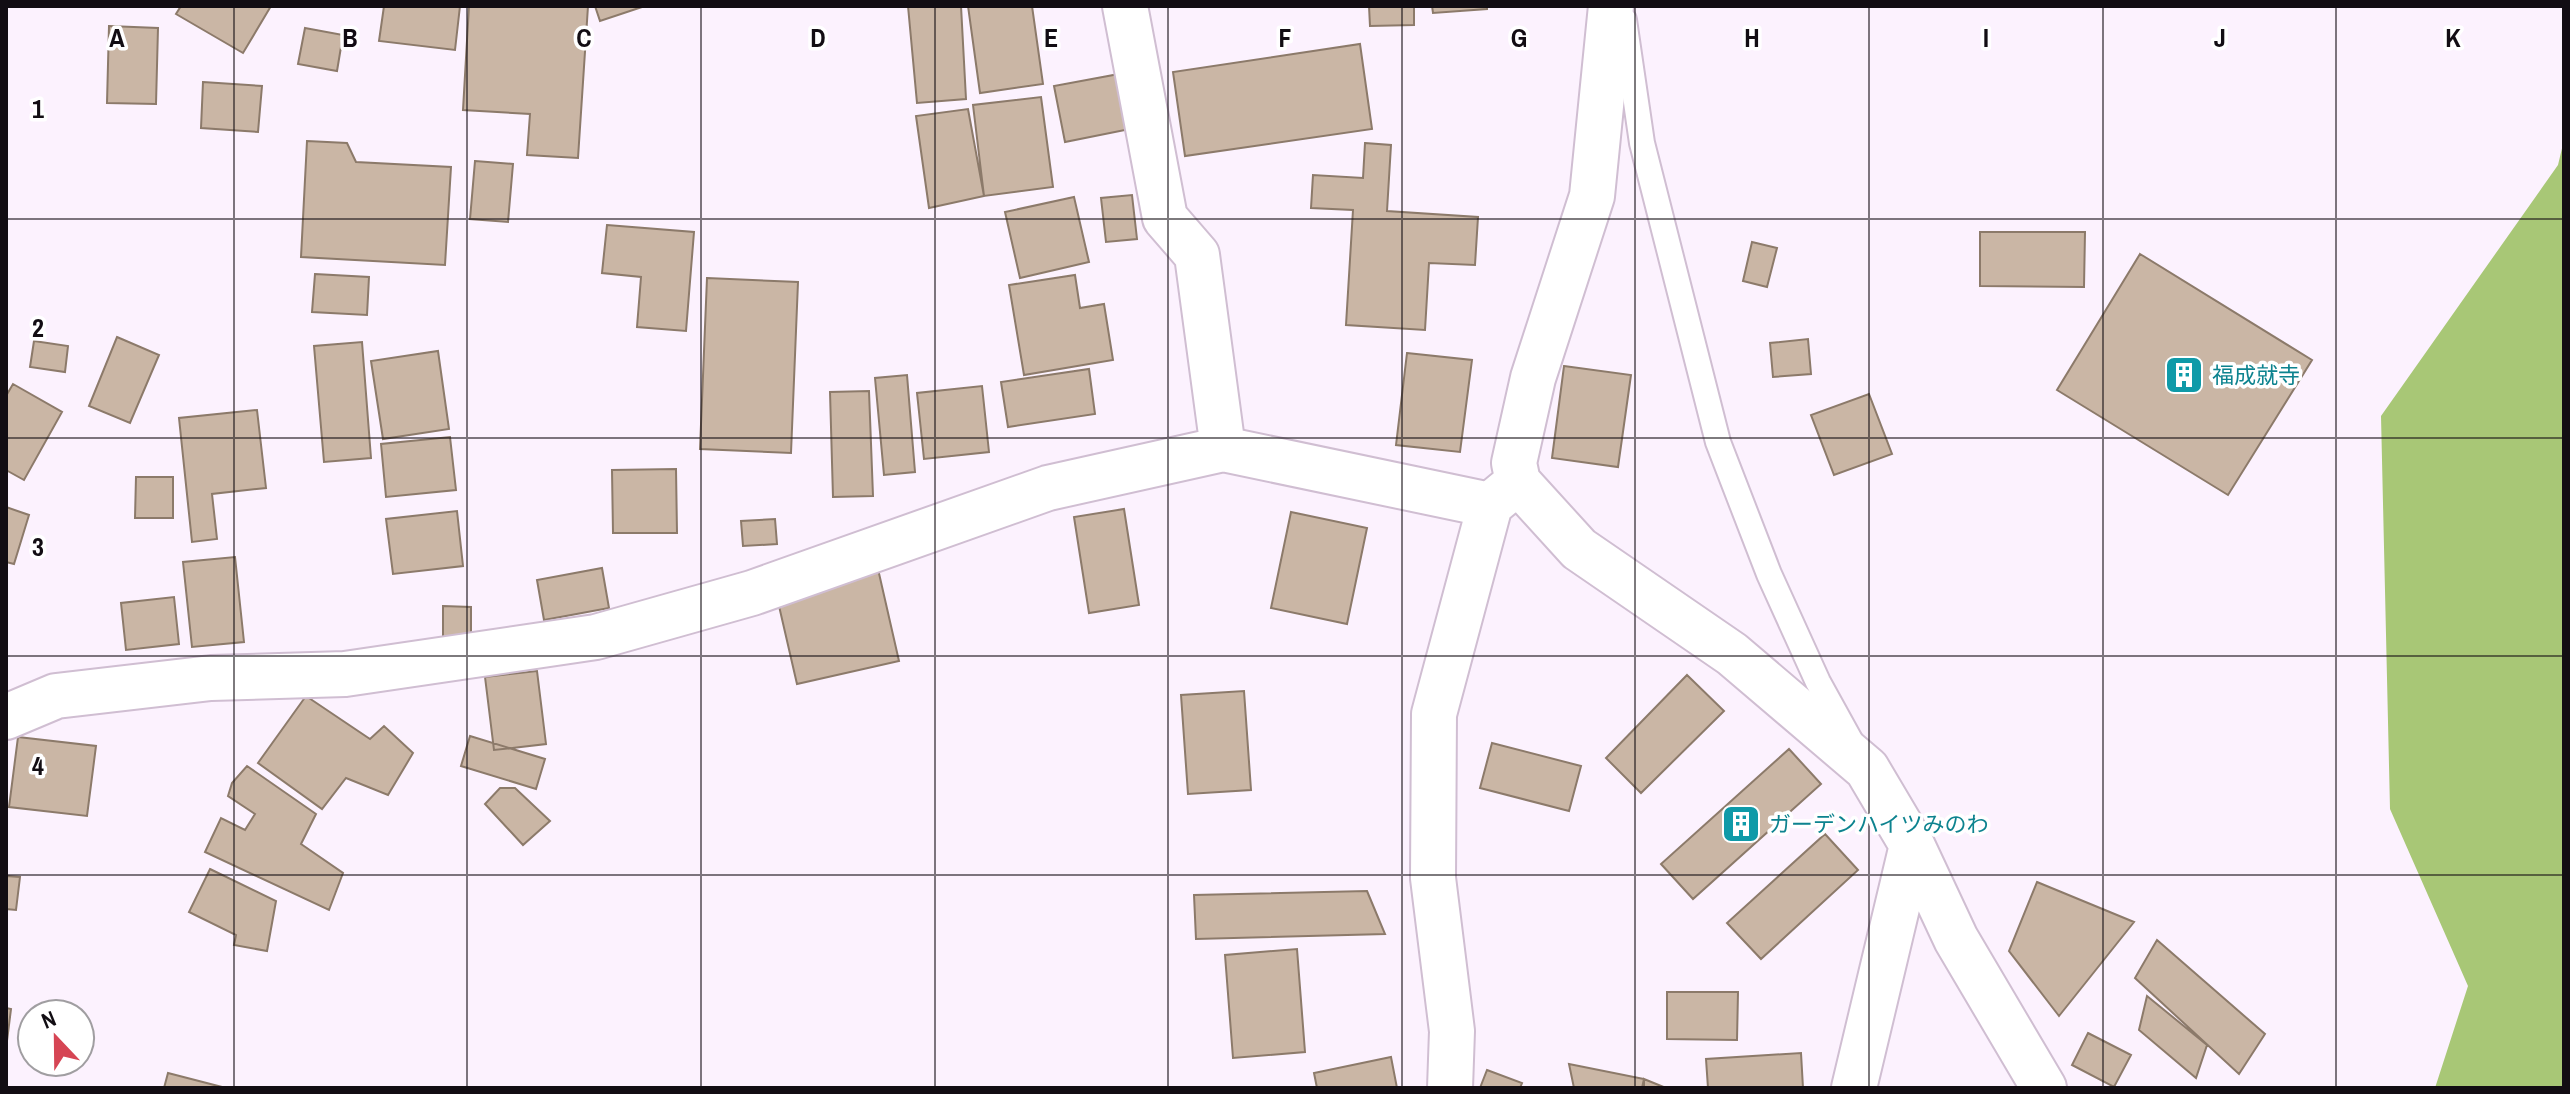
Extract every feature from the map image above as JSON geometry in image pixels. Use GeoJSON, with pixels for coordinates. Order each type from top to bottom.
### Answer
{"type":"FeatureCollection","features":[{"type":"Feature","properties":{"kind":"street"},"geometry":{"type":"LineString","coordinates":[[1125,6],[1165,218],[1197,255],[1223,449]]}},
{"type":"Feature","properties":{"kind":"street"},"geometry":{"type":"LineString","coordinates":[[1450,1088],[1452,1031],[1433,878],[1434,714],[1514,463],[1533,378],[1592,196],[1611,6]]}},
{"type":"Feature","properties":{"kind":"street"},"geometry":{"type":"LineString","coordinates":[[6,717],[56,696],[211,678],[345,674],[596,637],[752,593],[1048,488],[1223,449],[1504,493],[1579,549],[1732,654],[1867,769],[1912,845],[1956,939],[2044,1088]]}},
{"type":"Feature","properties":{"kind":"street"},"geometry":{"type":"LineString","coordinates":[[1854,1088],[1912,845]]}},
{"type":"Feature","properties":{"kind":"lane"},"geometry":{"type":"LineString","coordinates":[[1622,6],[1642,143],[1718,442],[1769,574],[1812,668],[1867,769]]}},
{"type":"Feature","properties":{"kind":"green space"},"geometry":{"type":"Polygon","coordinates":[[[2564,140],[2564,1088],[2435,1088],[2468,986],[2390,809],[2381,416],[2558,165],[2564,140]]]}},
{"type":"Feature","properties":{"kind":"building"},"geometry":{"type":"Polygon","coordinates":[[[181,6],[271,6],[243,53],[176,14],[181,6]]]}},
{"type":"Feature","properties":{"kind":"building"},"geometry":{"type":"Polygon","coordinates":[[[384,6],[460,6],[455,50],[379,41],[384,6]]]}},
{"type":"Feature","properties":{"kind":"building"},"geometry":{"type":"Polygon","coordinates":[[[469,6],[588,6],[578,158],[527,155],[530,114],[463,110],[469,6]]]}},
{"type":"Feature","properties":{"kind":"building"},"geometry":{"type":"Polygon","coordinates":[[[595,6],[645,6],[600,21],[595,6]]]}},
{"type":"Feature","properties":{"kind":"building"},"geometry":{"type":"Polygon","coordinates":[[[908,6],[961,6],[966,99],[917,103],[908,6]]]}},
{"type":"Feature","properties":{"kind":"building"},"geometry":{"type":"Polygon","coordinates":[[[968,6],[1032,6],[1043,84],[980,93],[968,6]]]}},
{"type":"Feature","properties":{"kind":"building"},"geometry":{"type":"Polygon","coordinates":[[[1369,6],[1414,6],[1414,25],[1370,26],[1369,6]]]}},
{"type":"Feature","properties":{"kind":"building"},"geometry":{"type":"Polygon","coordinates":[[[1432,6],[1487,6],[1487,9],[1433,13],[1432,6]]]}},
{"type":"Feature","properties":{"kind":"building"},"geometry":{"type":"Polygon","coordinates":[[[109,26],[158,28],[156,104],[107,103],[109,26]]]}},
{"type":"Feature","properties":{"kind":"building"},"geometry":{"type":"Polygon","coordinates":[[[305,28],[343,35],[337,71],[298,64],[305,28]]]}},
{"type":"Feature","properties":{"kind":"building"},"geometry":{"type":"Polygon","coordinates":[[[1360,44],[1372,129],[1185,156],[1173,72],[1360,44]]]}},
{"type":"Feature","properties":{"kind":"building"},"geometry":{"type":"Polygon","coordinates":[[[1119,74],[1130,129],[1065,142],[1054,86],[1119,74]]]}},
{"type":"Feature","properties":{"kind":"building"},"geometry":{"type":"Polygon","coordinates":[[[203,82],[262,86],[258,132],[201,128],[203,82]]]}},
{"type":"Feature","properties":{"kind":"building"},"geometry":{"type":"Polygon","coordinates":[[[1041,97],[1053,187],[984,196],[973,105],[1041,97]]]}},
{"type":"Feature","properties":{"kind":"building"},"geometry":{"type":"Polygon","coordinates":[[[968,109],[984,196],[929,208],[916,116],[968,109]]]}},
{"type":"Feature","properties":{"kind":"building"},"geometry":{"type":"Polygon","coordinates":[[[307,141],[347,143],[356,162],[451,167],[445,265],[301,257],[307,141]]]}},
{"type":"Feature","properties":{"kind":"building"},"geometry":{"type":"Polygon","coordinates":[[[1365,143],[1391,145],[1387,211],[1478,217],[1475,265],[1429,263],[1425,330],[1346,325],[1353,210],[1311,208],[1313,175],[1363,178],[1365,143]]]}},
{"type":"Feature","properties":{"kind":"building"},"geometry":{"type":"Polygon","coordinates":[[[475,161],[513,164],[508,222],[470,219],[475,161]]]}},
{"type":"Feature","properties":{"kind":"building"},"geometry":{"type":"Polygon","coordinates":[[[1132,195],[1137,239],[1106,242],[1101,198],[1132,195]]]}},
{"type":"Feature","properties":{"kind":"building"},"geometry":{"type":"Polygon","coordinates":[[[1074,197],[1089,262],[1020,278],[1005,212],[1074,197]]]}},
{"type":"Feature","properties":{"kind":"building"},"geometry":{"type":"Polygon","coordinates":[[[607,225],[694,232],[686,331],[637,327],[641,277],[602,273],[607,225]]]}},
{"type":"Feature","properties":{"kind":"building"},"geometry":{"type":"Polygon","coordinates":[[[1980,232],[2085,232],[2084,287],[1980,286],[1980,232]]]}},
{"type":"Feature","properties":{"kind":"building"},"geometry":{"type":"Polygon","coordinates":[[[1752,242],[1777,248],[1767,287],[1743,281],[1752,242]]]}},
{"type":"Feature","properties":{"kind":"building","name":"福成就寺"},"geometry":{"type":"Polygon","coordinates":[[[2140,254],[2312,360],[2228,495],[2057,390],[2140,254]]]}},
{"type":"Feature","properties":{"kind":"building"},"geometry":{"type":"Polygon","coordinates":[[[315,274],[369,277],[367,315],[312,312],[315,274]]]}},
{"type":"Feature","properties":{"kind":"building"},"geometry":{"type":"Polygon","coordinates":[[[1075,275],[1080,308],[1104,304],[1113,360],[1024,375],[1009,285],[1075,275]]]}},
{"type":"Feature","properties":{"kind":"building"},"geometry":{"type":"Polygon","coordinates":[[[707,278],[798,282],[791,453],[700,449],[707,278]]]}},
{"type":"Feature","properties":{"kind":"building"},"geometry":{"type":"Polygon","coordinates":[[[117,337],[159,355],[130,423],[89,406],[117,337]]]}},
{"type":"Feature","properties":{"kind":"building"},"geometry":{"type":"Polygon","coordinates":[[[1808,339],[1811,374],[1773,377],[1770,343],[1808,339]]]}},
{"type":"Feature","properties":{"kind":"building"},"geometry":{"type":"Polygon","coordinates":[[[34,341],[68,346],[65,372],[30,367],[34,341]]]}},
{"type":"Feature","properties":{"kind":"building"},"geometry":{"type":"Polygon","coordinates":[[[362,342],[371,458],[324,462],[314,346],[362,342]]]}},
{"type":"Feature","properties":{"kind":"building"},"geometry":{"type":"Polygon","coordinates":[[[438,351],[449,429],[383,439],[371,361],[438,351]]]}},
{"type":"Feature","properties":{"kind":"building"},"geometry":{"type":"Polygon","coordinates":[[[1407,353],[1472,360],[1460,452],[1396,445],[1407,353]]]}},
{"type":"Feature","properties":{"kind":"building"},"geometry":{"type":"Polygon","coordinates":[[[1564,366],[1631,375],[1618,467],[1552,458],[1564,366]]]}},
{"type":"Feature","properties":{"kind":"building"},"geometry":{"type":"Polygon","coordinates":[[[1089,369],[1095,414],[1008,427],[1001,382],[1089,369]]]}},
{"type":"Feature","properties":{"kind":"building"},"geometry":{"type":"Polygon","coordinates":[[[907,375],[915,472],[884,475],[875,378],[907,375]]]}},
{"type":"Feature","properties":{"kind":"building"},"geometry":{"type":"Polygon","coordinates":[[[13,384],[62,412],[24,480],[6,470],[6,396],[13,384]]]}},
{"type":"Feature","properties":{"kind":"building"},"geometry":{"type":"Polygon","coordinates":[[[982,386],[989,452],[924,459],[917,393],[982,386]]]}},
{"type":"Feature","properties":{"kind":"building"},"geometry":{"type":"Polygon","coordinates":[[[869,391],[873,496],[833,497],[830,392],[869,391]]]}},
{"type":"Feature","properties":{"kind":"building"},"geometry":{"type":"Polygon","coordinates":[[[1869,394],[1892,454],[1834,475],[1811,415],[1869,394]]]}},
{"type":"Feature","properties":{"kind":"building"},"geometry":{"type":"Polygon","coordinates":[[[257,410],[266,488],[212,494],[217,539],[192,542],[179,418],[257,410]]]}},
{"type":"Feature","properties":{"kind":"building"},"geometry":{"type":"Polygon","coordinates":[[[450,437],[456,490],[386,497],[381,444],[450,437]]]}},
{"type":"Feature","properties":{"kind":"building"},"geometry":{"type":"Polygon","coordinates":[[[676,469],[677,533],[613,533],[612,470],[676,469]]]}},
{"type":"Feature","properties":{"kind":"building"},"geometry":{"type":"Polygon","coordinates":[[[136,477],[173,477],[173,518],[135,518],[136,477]]]}},
{"type":"Feature","properties":{"kind":"building"},"geometry":{"type":"Polygon","coordinates":[[[6,507],[29,515],[14,564],[6,562],[6,507]]]}},
{"type":"Feature","properties":{"kind":"building"},"geometry":{"type":"Polygon","coordinates":[[[1124,509],[1139,605],[1089,613],[1074,517],[1124,509]]]}},
{"type":"Feature","properties":{"kind":"building"},"geometry":{"type":"Polygon","coordinates":[[[457,511],[463,566],[393,574],[386,519],[457,511]]]}},
{"type":"Feature","properties":{"kind":"building"},"geometry":{"type":"Polygon","coordinates":[[[1291,512],[1367,528],[1347,624],[1271,608],[1291,512]]]}},
{"type":"Feature","properties":{"kind":"building"},"geometry":{"type":"Polygon","coordinates":[[[775,519],[777,544],[743,546],[741,521],[775,519]]]}},
{"type":"Feature","properties":{"kind":"building"},"geometry":{"type":"Polygon","coordinates":[[[235,557],[244,642],[192,647],[183,562],[235,557]]]}},
{"type":"Feature","properties":{"kind":"building"},"geometry":{"type":"Polygon","coordinates":[[[602,568],[609,608],[544,620],[537,580],[602,568]]]}},
{"type":"Feature","properties":{"kind":"building"},"geometry":{"type":"Polygon","coordinates":[[[878,569],[899,661],[797,684],[776,593],[878,569]]]}},
{"type":"Feature","properties":{"kind":"building"},"geometry":{"type":"Polygon","coordinates":[[[174,597],[179,644],[126,650],[121,603],[174,597]]]}},
{"type":"Feature","properties":{"kind":"building"},"geometry":{"type":"Polygon","coordinates":[[[443,606],[471,607],[471,642],[443,642],[443,606]]]}},
{"type":"Feature","properties":{"kind":"building"},"geometry":{"type":"Polygon","coordinates":[[[537,671],[546,744],[494,750],[485,677],[537,671]]]}},
{"type":"Feature","properties":{"kind":"building"},"geometry":{"type":"Polygon","coordinates":[[[1687,675],[1724,711],[1641,793],[1606,758],[1687,675]]]}},
{"type":"Feature","properties":{"kind":"building"},"geometry":{"type":"Polygon","coordinates":[[[1244,691],[1251,790],[1188,794],[1181,695],[1244,691]]]}},
{"type":"Feature","properties":{"kind":"building"},"geometry":{"type":"Polygon","coordinates":[[[306,696],[370,739],[384,726],[413,753],[388,795],[346,778],[322,809],[258,763],[306,696]]]}},
{"type":"Feature","properties":{"kind":"building"},"geometry":{"type":"Polygon","coordinates":[[[470,736],[545,759],[536,789],[461,766],[470,736]]]}},
{"type":"Feature","properties":{"kind":"building"},"geometry":{"type":"Polygon","coordinates":[[[18,737],[96,746],[87,816],[9,807],[18,737]]]}},
{"type":"Feature","properties":{"kind":"building"},"geometry":{"type":"Polygon","coordinates":[[[1492,743],[1581,766],[1569,811],[1480,788],[1492,743]]]}},
{"type":"Feature","properties":{"kind":"building","name":"ガーデンハイツみのわ"},"geometry":{"type":"Polygon","coordinates":[[[1789,749],[1821,784],[1693,899],[1661,864],[1789,749]]]}},
{"type":"Feature","properties":{"kind":"building"},"geometry":{"type":"Polygon","coordinates":[[[247,766],[316,814],[301,844],[343,873],[329,910],[205,852],[221,818],[245,830],[255,814],[228,796],[232,783],[247,766]]]}},
{"type":"Feature","properties":{"kind":"building"},"geometry":{"type":"Polygon","coordinates":[[[500,788],[515,788],[550,821],[523,845],[485,804],[500,788]]]}},
{"type":"Feature","properties":{"kind":"building","name":"ガーデンハイツみのわ"},"geometry":{"type":"Polygon","coordinates":[[[1825,834],[1858,870],[1761,959],[1727,923],[1825,834]]]}},
{"type":"Feature","properties":{"kind":"building"},"geometry":{"type":"Polygon","coordinates":[[[210,869],[276,901],[267,951],[234,945],[236,935],[189,912],[210,869]]]}},
{"type":"Feature","properties":{"kind":"building"},"geometry":{"type":"Polygon","coordinates":[[[6,876],[20,877],[16,910],[6,909],[6,876]]]}},
{"type":"Feature","properties":{"kind":"building"},"geometry":{"type":"Polygon","coordinates":[[[2037,882],[2134,922],[2059,1016],[2009,951],[2037,882]]]}},
{"type":"Feature","properties":{"kind":"building"},"geometry":{"type":"Polygon","coordinates":[[[1367,891],[1385,934],[1196,939],[1194,895],[1367,891]]]}},
{"type":"Feature","properties":{"kind":"building"},"geometry":{"type":"Polygon","coordinates":[[[2157,940],[2265,1034],[2239,1074],[2135,978],[2157,940]]]}},
{"type":"Feature","properties":{"kind":"building"},"geometry":{"type":"Polygon","coordinates":[[[1297,949],[1305,1052],[1233,1058],[1225,955],[1297,949]]]}},
{"type":"Feature","properties":{"kind":"building"},"geometry":{"type":"Polygon","coordinates":[[[1667,992],[1738,992],[1737,1040],[1667,1039],[1667,992]]]}},
{"type":"Feature","properties":{"kind":"building"},"geometry":{"type":"Polygon","coordinates":[[[2147,996],[2207,1045],[2196,1078],[2139,1030],[2147,996]]]}},
{"type":"Feature","properties":{"kind":"building"},"geometry":{"type":"Polygon","coordinates":[[[6,1008],[11,1009],[6,1049],[6,1008]]]}},
{"type":"Feature","properties":{"kind":"building"},"geometry":{"type":"Polygon","coordinates":[[[2088,1033],[2131,1055],[2114,1087],[2072,1065],[2088,1033]]]}},
{"type":"Feature","properties":{"kind":"building"},"geometry":{"type":"Polygon","coordinates":[[[1801,1053],[1803,1088],[1708,1088],[1706,1059],[1801,1053]]]}},
{"type":"Feature","properties":{"kind":"building"},"geometry":{"type":"Polygon","coordinates":[[[1391,1057],[1397,1088],[1317,1088],[1314,1073],[1391,1057]]]}},
{"type":"Feature","properties":{"kind":"building"},"geometry":{"type":"Polygon","coordinates":[[[1569,1064],[1644,1079],[1642,1088],[1574,1088],[1569,1064]]]}},
{"type":"Feature","properties":{"kind":"building"},"geometry":{"type":"Polygon","coordinates":[[[1487,1070],[1522,1083],[1520,1088],[1480,1088],[1487,1070]]]}},
{"type":"Feature","properties":{"kind":"building"},"geometry":{"type":"Polygon","coordinates":[[[168,1073],[226,1088],[164,1088],[168,1073]]]}},
{"type":"Feature","properties":{"kind":"building"},"geometry":{"type":"Polygon","coordinates":[[[1644,1079],[1666,1088],[1644,1088],[1644,1079]]]}},
{"type":"Feature","properties":{"kind":"place","name":"福成就寺"},"geometry":{"type":"Point","coordinates":[2184,375]}},
{"type":"Feature","properties":{"kind":"place","name":"ガーデンハイツみのわ"},"geometry":{"type":"Point","coordinates":[1741,824]}}]}
